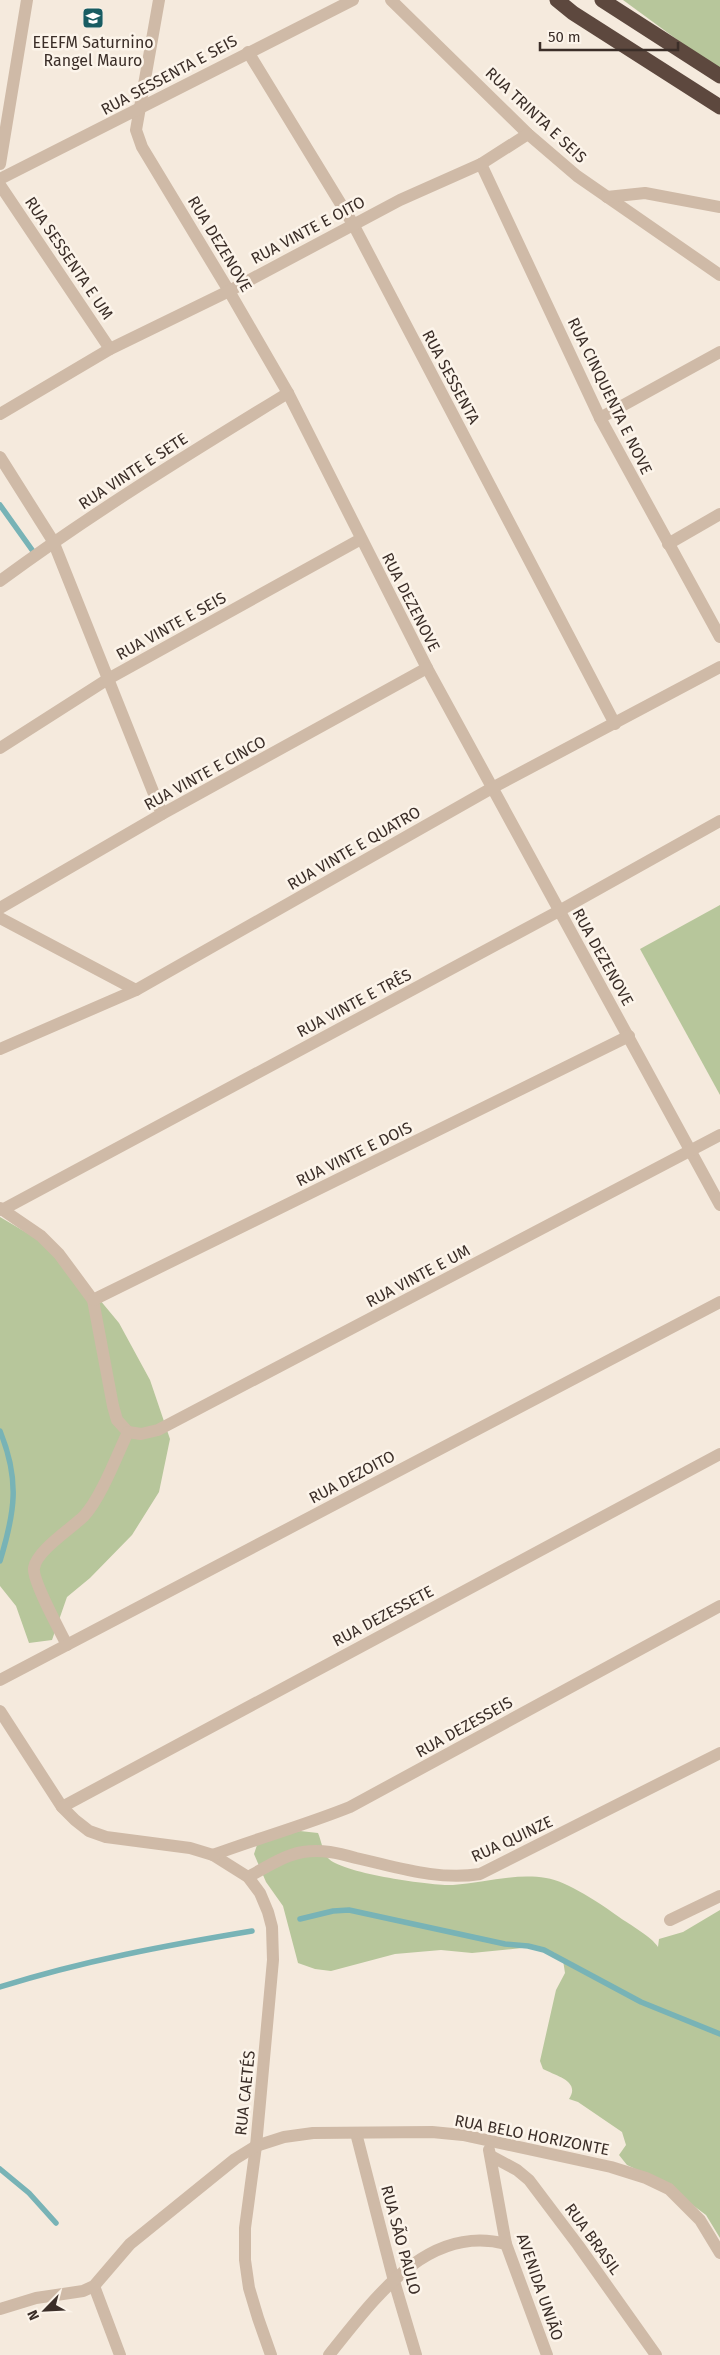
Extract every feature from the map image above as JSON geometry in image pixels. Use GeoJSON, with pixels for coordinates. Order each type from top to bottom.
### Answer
{"type":"FeatureCollection","features":[{"type":"Feature","properties":{"kind":"highway"},"geometry":{"type":"LineString","coordinates":[[558,0],[581,18],[720,107]]}},
{"type":"Feature","properties":{"kind":"highway"},"geometry":{"type":"LineString","coordinates":[[602,0],[720,76]]}},
{"type":"Feature","properties":{"kind":"street"},"geometry":{"type":"LineString","coordinates":[[0,164],[26,0]]}},
{"type":"Feature","properties":{"kind":"street","name":"RUA DEZENOVE"},"geometry":{"type":"LineString","coordinates":[[159,0],[136,130],[142,147],[230,291],[288,393],[427,668],[720,1205]]}},
{"type":"Feature","properties":{"kind":"street","name":"RUA SESSENTA E SEIS"},"geometry":{"type":"LineString","coordinates":[[0,180],[353,0]]}},
{"type":"Feature","properties":{"kind":"street","name":"RUA TRINTA E SEIS"},"geometry":{"type":"LineString","coordinates":[[391,0],[528,134],[577,176],[720,275]]}},
{"type":"Feature","properties":{"kind":"street","name":"RUA SESSENTA"},"geometry":{"type":"LineString","coordinates":[[248,52],[353,224],[614,724]]}},
{"type":"Feature","properties":{"kind":"street","name":"RUA VINTE E OITO"},"geometry":{"type":"LineString","coordinates":[[0,414],[110,349],[230,291],[400,200],[481,164],[528,134]]}},
{"type":"Feature","properties":{"kind":"street","name":"RUA CINQUENTA E NOVE"},"geometry":{"type":"LineString","coordinates":[[481,164],[600,418],[720,637]]}},
{"type":"Feature","properties":{"kind":"street","name":"RUA SESSENTA E UM"},"geometry":{"type":"LineString","coordinates":[[0,185],[110,349]]}},
{"type":"Feature","properties":{"kind":"street"},"geometry":{"type":"LineString","coordinates":[[607,197],[645,193],[720,207]]}},
{"type":"Feature","properties":{"kind":"street"},"geometry":{"type":"LineString","coordinates":[[600,418],[720,352]]}},
{"type":"Feature","properties":{"kind":"street","name":"RUA VINTE E SETE"},"geometry":{"type":"LineString","coordinates":[[0,581],[53,542],[148,478],[288,393]]}},
{"type":"Feature","properties":{"kind":"street"},"geometry":{"type":"LineString","coordinates":[[0,457],[53,542],[162,814]]}},
{"type":"Feature","properties":{"kind":"street"},"geometry":{"type":"LineString","coordinates":[[668,544],[720,514]]}},
{"type":"Feature","properties":{"kind":"street","name":"RUA VINTE E SEIS"},"geometry":{"type":"LineString","coordinates":[[0,748],[108,679],[361,539]]}},
{"type":"Feature","properties":{"kind":"street","name":"RUA VINTE E CINCO"},"geometry":{"type":"LineString","coordinates":[[0,908],[162,814],[427,668]]}},
{"type":"Feature","properties":{"kind":"street","name":"RUA VINTE E QUATRO"},"geometry":{"type":"LineString","coordinates":[[0,1049],[136,990],[492,788],[720,668]]}},
{"type":"Feature","properties":{"kind":"street","name":"RUA VINTE E TRÊS"},"geometry":{"type":"LineString","coordinates":[[1,1209],[559,912],[720,821]]}},
{"type":"Feature","properties":{"kind":"street"},"geometry":{"type":"LineString","coordinates":[[0,918],[136,990]]}},
{"type":"Feature","properties":{"kind":"street","name":"RUA VINTE E DOIS"},"geometry":{"type":"LineString","coordinates":[[93,1300],[629,1036]]}},
{"type":"Feature","properties":{"kind":"street","name":"RUA VINTE E UM"},"geometry":{"type":"LineString","coordinates":[[128,1432],[141,1434],[158,1430],[690,1152],[720,1134]]}},
{"type":"Feature","properties":{"kind":"street"},"geometry":{"type":"LineString","coordinates":[[1,1209],[41,1236],[59,1254],[93,1300],[112,1406],[117,1420],[128,1432],[94,1503],[85,1515],[39,1556],[34,1568],[36,1580],[67,1645]]}},
{"type":"Feature","properties":{"kind":"street","name":"RUA DEZOITO"},"geometry":{"type":"LineString","coordinates":[[0,1680],[720,1302]]}},
{"type":"Feature","properties":{"kind":"street","name":"RUA DEZESSETE"},"geometry":{"type":"LineString","coordinates":[[62,1807],[720,1454]]}},
{"type":"Feature","properties":{"kind":"street","name":"RUA DEZESSEIS"},"geometry":{"type":"LineString","coordinates":[[213,1855],[280,1831],[316,1821],[350,1807],[720,1606]]}},
{"type":"Feature","properties":{"kind":"street","name":"RUA CAETÉS"},"geometry":{"type":"LineString","coordinates":[[0,1711],[62,1807],[89,1831],[106,1837],[190,1848],[213,1855],[248,1877],[260,1893],[272,1928],[270,2007],[256,2146],[245,2228],[245,2260],[249,2288],[271,2355]]}},
{"type":"Feature","properties":{"kind":"street","name":"RUA QUINZE"},"geometry":{"type":"LineString","coordinates":[[248,1877],[284,1858],[302,1852],[324,1850],[435,1875],[459,1877],[480,1874],[720,1753]]}},
{"type":"Feature","properties":{"kind":"street"},"geometry":{"type":"LineString","coordinates":[[670,1920],[720,1896]]}},
{"type":"Feature","properties":{"kind":"street","name":"RUA BELO HORIZONTE"},"geometry":{"type":"LineString","coordinates":[[94,2286],[130,2244],[215,2173],[256,2146],[284,2137],[313,2133],[432,2132],[487,2140],[611,2167],[646,2178],[669,2190],[687,2205],[700,2220],[720,2253]]}},
{"type":"Feature","properties":{"kind":"street","name":"RUA SÃO PAULO"},"geometry":{"type":"LineString","coordinates":[[356,2133],[394,2281],[416,2355]]}},
{"type":"Feature","properties":{"kind":"street","name":"AVENIDA UNIÃO"},"geometry":{"type":"LineString","coordinates":[[487,2140],[506,2244],[547,2355]]}},
{"type":"Feature","properties":{"kind":"street","name":"RUA BRASIL"},"geometry":{"type":"LineString","coordinates":[[491,2156],[517,2170],[529,2180],[656,2355]]}},
{"type":"Feature","properties":{"kind":"street"},"geometry":{"type":"LineString","coordinates":[[329,2355],[371,2305],[412,2264],[439,2248],[475,2239],[506,2244]]}},
{"type":"Feature","properties":{"kind":"street"},"geometry":{"type":"LineString","coordinates":[[0,2309],[36,2298],[84,2291],[94,2286],[120,2355]]}},
{"type":"Feature","properties":{"kind":"green space"},"geometry":{"type":"Polygon","coordinates":[[[623,0],[720,0],[720,71],[623,0]]]}},
{"type":"Feature","properties":{"kind":"green space"},"geometry":{"type":"Polygon","coordinates":[[[720,905],[720,1095],[640,949],[720,905]]]}},
{"type":"Feature","properties":{"kind":"green space"},"geometry":{"type":"Polygon","coordinates":[[[0,1217],[61,1253],[119,1323],[150,1380],[170,1439],[159,1492],[132,1535],[90,1578],[67,1597],[52,1640],[29,1643],[16,1606],[0,1586],[0,1217]]]}},
{"type":"Feature","properties":{"kind":"green space"},"geometry":{"type":"Polygon","coordinates":[[[300,1831],[318,1833],[326,1855],[336,1864],[387,1878],[442,1885],[465,1884],[511,1877],[534,1877],[554,1880],[574,1888],[594,1900],[646,1935],[658,1947],[659,1939],[683,1932],[720,1910],[720,2238],[706,2215],[659,2180],[627,2165],[619,2155],[626,2145],[622,2132],[578,2102],[569,2099],[572,2088],[569,2083],[543,2069],[540,2061],[556,1990],[565,1973],[563,1960],[555,1953],[536,1948],[472,1953],[441,1950],[395,1954],[331,1971],[315,1969],[298,1963],[283,1906],[266,1882],[254,1854],[258,1842],[300,1831]]]}},
{"type":"Feature","properties":{"kind":"waterway"},"geometry":{"type":"LineString","coordinates":[[0,505],[35,554]]}},
{"type":"Feature","properties":{"kind":"waterway"},"geometry":{"type":"LineString","coordinates":[[0,1431],[11,1465],[13,1481],[12,1511],[0,1561]]}},
{"type":"Feature","properties":{"kind":"waterway"},"geometry":{"type":"LineString","coordinates":[[300,1919],[333,1911],[349,1910],[505,1944],[528,1946],[544,1950],[641,2002],[720,2034]]}},
{"type":"Feature","properties":{"kind":"waterway"},"geometry":{"type":"LineString","coordinates":[[0,1987],[62,1969],[125,1954],[252,1931]]}},
{"type":"Feature","properties":{"kind":"waterway"},"geometry":{"type":"LineString","coordinates":[[0,2169],[29,2193],[56,2223]]}},
{"type":"Feature","properties":{"kind":"place","name":"EEEFM Saturnino Rangel Mauro"},"geometry":{"type":"Point","coordinates":[93,18]}}]}
